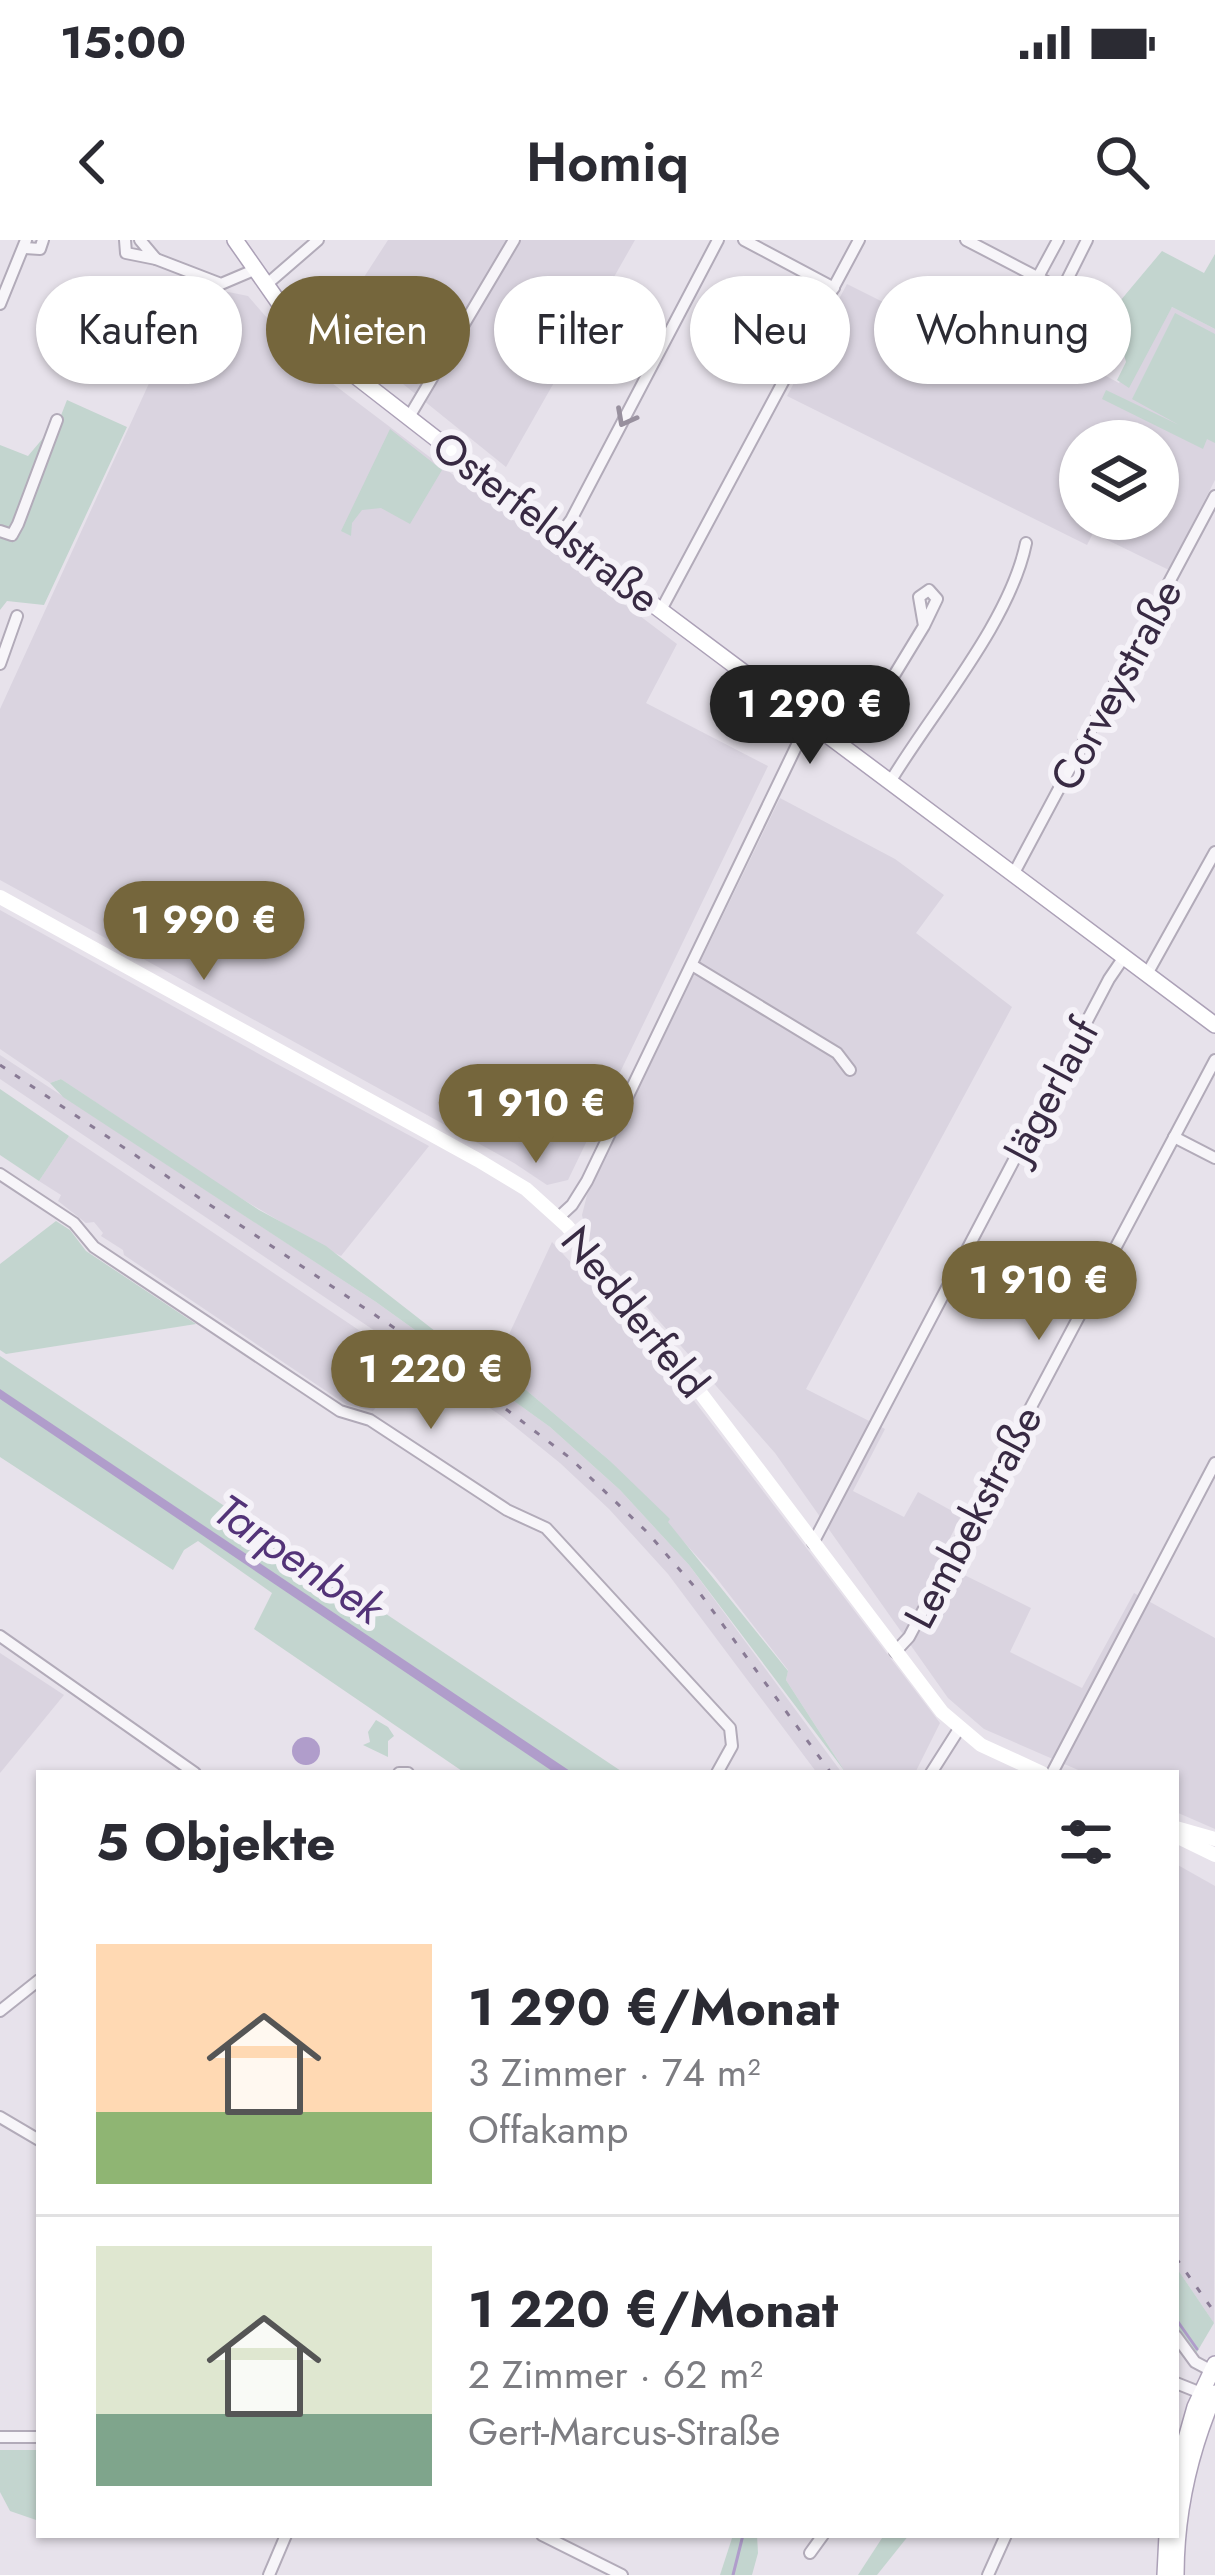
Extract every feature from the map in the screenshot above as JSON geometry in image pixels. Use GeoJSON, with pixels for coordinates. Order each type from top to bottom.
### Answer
{"type":"FeatureCollection","features":[{"type":"Feature","properties":{"kind":"main road","name":"Osterfeldstraße"},"geometry":{"type":"LineString","coordinates":[[235,240],[266,285]]}},
{"type":"Feature","properties":{"kind":"main road","name":"Osterfeldstraße"},"geometry":{"type":"LineString","coordinates":[[367,384],[560,535],[1215,1025]]}},
{"type":"Feature","properties":{"kind":"main road","name":"Nedderfeld"},"geometry":{"type":"LineString","coordinates":[[0,897],[504,1174],[559,1217],[684,1371],[895,1652],[959,1729],[988,1749],[1035,1770]]}},
{"type":"Feature","properties":{"kind":"main road"},"geometry":{"type":"LineString","coordinates":[[1179,1834],[1213,1851]]}},
{"type":"Feature","properties":{"kind":"main road"},"geometry":{"type":"LineString","coordinates":[[1179,2524],[1213,2367]]}},
{"type":"Feature","properties":{"kind":"main road"},"geometry":{"type":"LineString","coordinates":[[1179,2466],[1208,2393]]}},
{"type":"Feature","properties":{"kind":"main road"},"geometry":{"type":"LineString","coordinates":[[1165,2575],[1167,2538]]}},
{"type":"Feature","properties":{"kind":"main road"},"geometry":{"type":"LineString","coordinates":[[1176,2575],[1178,2538]]}},
{"type":"Feature","properties":{"kind":"street"},"geometry":{"type":"LineString","coordinates":[[0,304],[26,244],[40,249],[43,240]]}},
{"type":"Feature","properties":{"kind":"street"},"geometry":{"type":"LineString","coordinates":[[125,240],[126,254],[156,259],[221,284],[254,270]]}},
{"type":"Feature","properties":{"kind":"street"},"geometry":{"type":"LineString","coordinates":[[140,240],[156,259]]}},
{"type":"Feature","properties":{"kind":"street"},"geometry":{"type":"LineString","coordinates":[[276,276],[318,240]]}},
{"type":"Feature","properties":{"kind":"street"},"geometry":{"type":"LineString","coordinates":[[409,417],[514,240]]}},
{"type":"Feature","properties":{"kind":"street"},"geometry":{"type":"LineString","coordinates":[[560,535],[718,240]]}},
{"type":"Feature","properties":{"kind":"street"},"geometry":{"type":"LineString","coordinates":[[743,240],[811,276]]}},
{"type":"Feature","properties":{"kind":"street"},"geometry":{"type":"LineString","coordinates":[[840,276],[859,240]]}},
{"type":"Feature","properties":{"kind":"street"},"geometry":{"type":"LineString","coordinates":[[966,240],[1034,276]]}},
{"type":"Feature","properties":{"kind":"street"},"geometry":{"type":"LineString","coordinates":[[1039,276],[1058,240]]}},
{"type":"Feature","properties":{"kind":"street"},"geometry":{"type":"LineString","coordinates":[[1069,276],[1087,240]]}},
{"type":"Feature","properties":{"kind":"street"},"geometry":{"type":"LineString","coordinates":[[662,610],[783,384]]}},
{"type":"Feature","properties":{"kind":"street"},"geometry":{"type":"LineString","coordinates":[[0,531],[12,535],[18,524],[57,420]]}},
{"type":"Feature","properties":{"kind":"street","name":"Corveystraße"},"geometry":{"type":"LineString","coordinates":[[1015,873],[1215,496]]}},
{"type":"Feature","properties":{"kind":"street"},"geometry":{"type":"LineString","coordinates":[[890,782],[972,658],[1021,569],[1026,543]]}},
{"type":"Feature","properties":{"kind":"street"},"geometry":{"type":"LineString","coordinates":[[0,664],[17,616]]}},
{"type":"Feature","properties":{"kind":"street"},"geometry":{"type":"LineString","coordinates":[[840,744],[890,682],[924,626]]}},
{"type":"Feature","properties":{"kind":"street"},"geometry":{"type":"LineString","coordinates":[[559,1217],[578,1198],[809,720]]}},
{"type":"Feature","properties":{"kind":"street"},"geometry":{"type":"LineString","coordinates":[[1147,974],[1215,852]]}},
{"type":"Feature","properties":{"kind":"street","name":"Jägerlauf"},"geometry":{"type":"LineString","coordinates":[[813,1543],[1124,957]]}},
{"type":"Feature","properties":{"kind":"street"},"geometry":{"type":"LineString","coordinates":[[692,965],[837,1053],[850,1070]]}},
{"type":"Feature","properties":{"kind":"street","name":"Lembekstraße"},"geometry":{"type":"LineString","coordinates":[[895,1652],[920,1618],[1215,1060]]}},
{"type":"Feature","properties":{"kind":"street"},"geometry":{"type":"LineString","coordinates":[[1174,1137],[1215,1158]]}},
{"type":"Feature","properties":{"kind":"street"},"geometry":{"type":"LineString","coordinates":[[0,1174],[74,1223],[94,1247],[340,1411],[370,1420],[496,1504],[546,1528],[727,1723],[733,1740],[718,1770]]}},
{"type":"Feature","properties":{"kind":"street"},"geometry":{"type":"LineString","coordinates":[[1054,1770],[1215,1463]]}},
{"type":"Feature","properties":{"kind":"street"},"geometry":{"type":"LineString","coordinates":[[0,1636],[191,1770]]}},
{"type":"Feature","properties":{"kind":"street"},"geometry":{"type":"LineString","coordinates":[[933,1770],[959,1729]]}},
{"type":"Feature","properties":{"kind":"street"},"geometry":{"type":"LineString","coordinates":[[0,2011],[36,1982]]}},
{"type":"Feature","properties":{"kind":"street"},"geometry":{"type":"LineString","coordinates":[[0,2117],[36,2138]]}},
{"type":"Feature","properties":{"kind":"street"},"geometry":{"type":"LineString","coordinates":[[1179,2340],[1195,2362],[1213,2367]]}},
{"type":"Feature","properties":{"kind":"street"},"geometry":{"type":"LineString","coordinates":[[1179,2384],[1208,2393]]}},
{"type":"Feature","properties":{"kind":"street"},"geometry":{"type":"LineString","coordinates":[[0,2437],[36,2437]]}},
{"type":"Feature","properties":{"kind":"street"},"geometry":{"type":"LineString","coordinates":[[269,2575],[285,2538]]}},
{"type":"Feature","properties":{"kind":"street"},"geometry":{"type":"LineString","coordinates":[[548,2538],[622,2575]]}},
{"type":"Feature","properties":{"kind":"street"},"geometry":{"type":"LineString","coordinates":[[810,2554],[821,2538]]}},
{"type":"Feature","properties":{"kind":"street"},"geometry":{"type":"LineString","coordinates":[[988,2575],[1005,2538]]}},
{"type":"Feature","properties":{"kind":"shaded area"},"geometry":{"type":"Polygon","coordinates":[[[388,240],[635,240],[615,276],[494,276],[494,384],[553,384],[506,467],[403,384],[470,384],[470,276],[365,276],[388,240]]]}},
{"type":"Feature","properties":{"kind":"shaded area"},"geometry":{"type":"Polygon","coordinates":[[[1162,251],[1204,273],[1215,254],[1215,329],[1172,307],[1129,388],[1123,384],[1131,384],[1131,288],[1162,251]]]}},
{"type":"Feature","properties":{"kind":"shaded area"},"geometry":{"type":"Polygon","coordinates":[[[850,286],[874,298],[874,384],[1131,384],[1131,366],[1172,307],[1215,329],[1215,480],[1169,570],[1107,540],[1179,540],[1179,420],[1059,420],[1059,531],[787,396],[793,384],[850,384],[850,286]]]}},
{"type":"Feature","properties":{"kind":"shaded area"},"geometry":{"type":"Polygon","coordinates":[[[242,295],[266,317],[266,384],[333,384],[677,644],[646,703],[768,766],[568,1180],[547,1185],[0,880],[0,709],[149,384],[242,384],[242,295]]]}},
{"type":"Feature","properties":{"kind":"shaded area"},"geometry":{"type":"Polygon","coordinates":[[[1175,313],[1215,334],[1215,443],[1207,439],[1203,449],[1179,437],[1179,420],[1170,420],[1132,399],[1175,313]]]}},
{"type":"Feature","properties":{"kind":"shaded area"},"geometry":{"type":"Polygon","coordinates":[[[1106,390],[1169,420],[1144,420],[1102,399],[1106,390]]]}},
{"type":"Feature","properties":{"kind":"shaded area"},"geometry":{"type":"Polygon","coordinates":[[[67,400],[127,427],[44,605],[7,601],[0,610],[0,445],[28,456],[60,418],[67,400]]]}},
{"type":"Feature","properties":{"kind":"shaded area"},"geometry":{"type":"Polygon","coordinates":[[[390,429],[442,470],[410,524],[381,508],[362,510],[352,523],[351,536],[341,531],[390,429]]]}},
{"type":"Feature","properties":{"kind":"shaded area"},"geometry":{"type":"Polygon","coordinates":[[[780,798],[895,859],[944,895],[916,933],[1012,1007],[806,1389],[885,1429],[853,1491],[904,1517],[918,1492],[961,1516],[938,1562],[1031,1608],[1010,1652],[1082,1688],[1134,1593],[1215,1638],[1215,1829],[1179,1813],[1179,1770],[1078,1770],[984,1729],[948,1698],[775,1453],[588,1240],[582,1215],[587,1195],[780,798]]]}},
{"type":"Feature","properties":{"kind":"shaded area"},"geometry":{"type":"Polygon","coordinates":[[[0,910],[429,1146],[341,1256],[325,1248],[227,1190],[61,1079],[50,1083],[0,1049],[0,910]]]}},
{"type":"Feature","properties":{"kind":"shaded area"},"geometry":{"type":"Polygon","coordinates":[[[0,1055],[376,1302],[550,1427],[620,1490],[689,1565],[840,1770],[815,1770],[668,1574],[560,1463],[503,1417],[0,1079],[0,1055]]]}},
{"type":"Feature","properties":{"kind":"shaded area"},"geometry":{"type":"Polygon","coordinates":[[[61,1079],[259,1210],[326,1246],[458,1349],[490,1360],[498,1357],[500,1368],[609,1460],[670,1519],[788,1671],[786,1680],[844,1770],[689,1565],[620,1490],[550,1427],[376,1302],[63,1097],[50,1083],[61,1079]]]}},
{"type":"Feature","properties":{"kind":"shaded area"},"geometry":{"type":"Polygon","coordinates":[[[0,1089],[69,1136],[39,1181],[0,1155],[0,1089]]]}},
{"type":"Feature","properties":{"kind":"shaded area"},"geometry":{"type":"Polygon","coordinates":[[[69,1136],[411,1365],[373,1411],[347,1405],[124,1255],[101,1236],[94,1222],[86,1223],[58,1201],[61,1195],[39,1181],[69,1136]]]}},
{"type":"Feature","properties":{"kind":"shaded area"},"geometry":{"type":"Polygon","coordinates":[[[56,1221],[86,1251],[196,1324],[6,1354],[0,1350],[0,1264],[56,1221]]]}},
{"type":"Feature","properties":{"kind":"shaded area"},"geometry":{"type":"Polygon","coordinates":[[[552,1242],[676,1377],[940,1723],[916,1770],[844,1770],[786,1680],[788,1670],[714,1575],[609,1460],[500,1368],[498,1358],[552,1242]]]}},
{"type":"Feature","properties":{"kind":"shaded area"},"geometry":{"type":"Polygon","coordinates":[[[0,1356],[620,1770],[461,1770],[254,1629],[272,1593],[198,1541],[184,1550],[173,1570],[0,1457],[0,1356]]]}},
{"type":"Feature","properties":{"kind":"shaded area"},"geometry":{"type":"Polygon","coordinates":[[[0,1389],[569,1770],[551,1770],[0,1399],[0,1389]]]}},
{"type":"Feature","properties":{"kind":"shaded area"},"geometry":{"type":"Polygon","coordinates":[[[0,1653],[64,1695],[0,1773],[0,1653]]]}},
{"type":"Feature","properties":{"kind":"shaded area"},"geometry":{"type":"Polygon","coordinates":[[[376,1720],[394,1736],[388,1741],[388,1757],[363,1745],[370,1742],[368,1732],[376,1720]]]}},
{"type":"Feature","properties":{"kind":"shaded area"},"geometry":{"type":"Polygon","coordinates":[[[306,1737],[316,1741],[320,1751],[316,1761],[306,1765],[296,1761],[292,1751],[296,1741],[306,1737]]]}},
{"type":"Feature","properties":{"kind":"shaded area"},"geometry":{"type":"Polygon","coordinates":[[[1179,1866],[1215,1886],[1214,2323],[1179,2271],[1179,1866]]]}},
{"type":"Feature","properties":{"kind":"shaded area"},"geometry":{"type":"Polygon","coordinates":[[[1179,2271],[1214,2323],[1194,2357],[1179,2336],[1179,2271]]]}},
{"type":"Feature","properties":{"kind":"shaded area"},"geometry":{"type":"Polygon","coordinates":[[[0,2450],[36,2450],[36,2520],[10,2511],[0,2492],[0,2450]]]}},
{"type":"Feature","properties":{"kind":"shaded area"},"geometry":{"type":"Polygon","coordinates":[[[732,2538],[757,2538],[752,2575],[720,2575],[732,2538]]]}},
{"type":"Feature","properties":{"kind":"shaded area"},"geometry":{"type":"Polygon","coordinates":[[[882,2538],[907,2538],[877,2575],[858,2575],[882,2538]]]}},
{"type":"Feature","properties":{"kind":"waterway"},"geometry":{"type":"LineString","coordinates":[[1179,2323],[1197,2349]]}},
{"type":"Feature","properties":{"kind":"waterway","name":"Tarpenbek"},"geometry":{"type":"LineString","coordinates":[[733,2575],[742,2538]]}},
{"type":"Feature","properties":{"kind":"railway"},"geometry":{"type":"LineString","coordinates":[[0,1065],[435,1355],[570,1458],[647,1532],[699,1592],[829,1770]]}},
{"type":"Feature","properties":{"kind":"railway"},"geometry":{"type":"LineString","coordinates":[[1179,2262],[1215,2313]]}}]}
